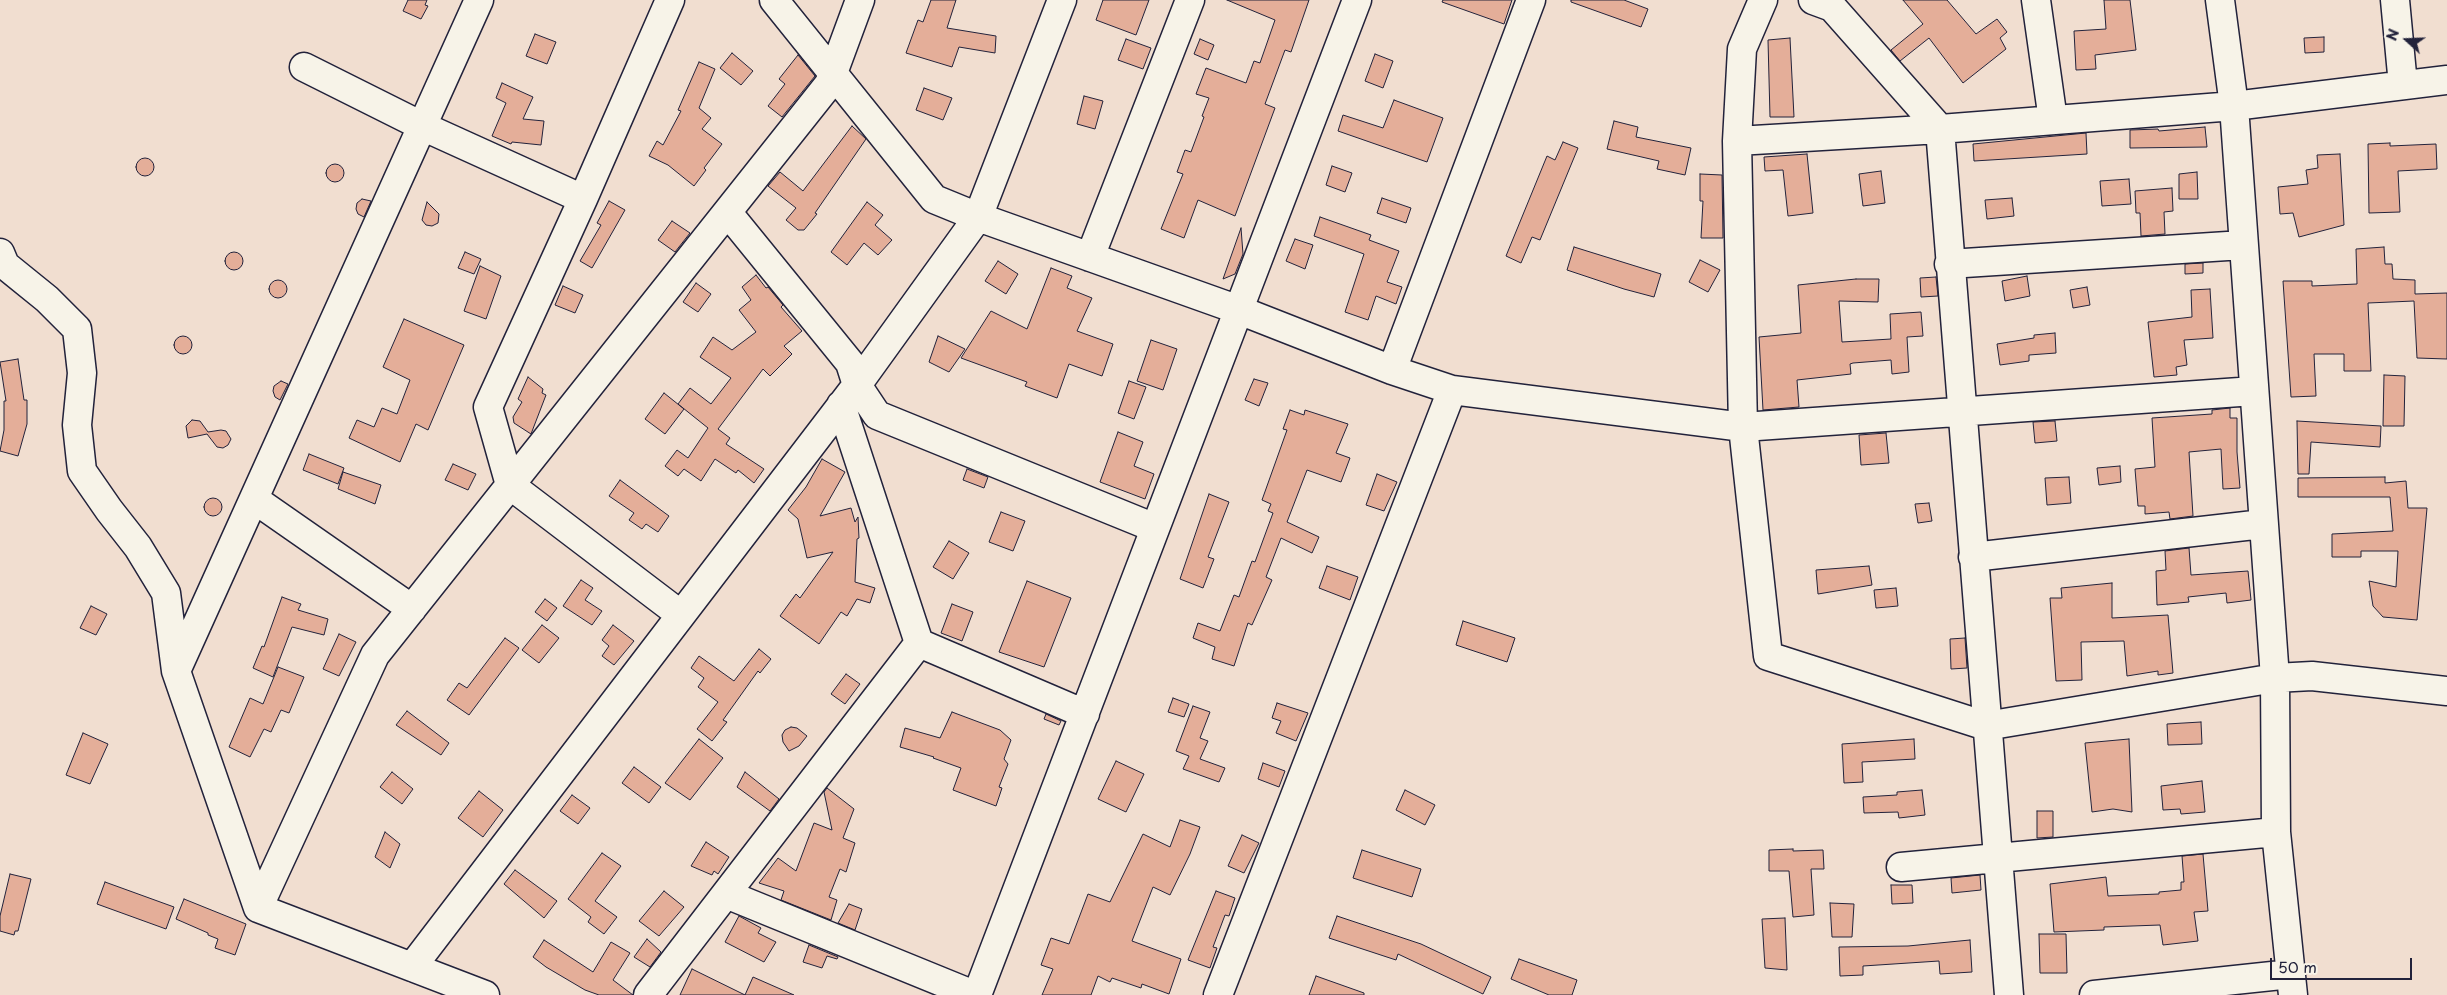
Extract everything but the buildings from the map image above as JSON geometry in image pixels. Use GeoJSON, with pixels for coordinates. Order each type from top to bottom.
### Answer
{"type":"FeatureCollection","features":[{"type":"Feature","properties":{"kind":"street"},"geometry":{"type":"LineString","coordinates":[[176,671],[479,0]]}},
{"type":"Feature","properties":{"kind":"street"},"geometry":{"type":"LineString","coordinates":[[670,0],[583,199],[488,407],[510,485],[681,615]]}},
{"type":"Feature","properties":{"kind":"street"},"geometry":{"type":"LineString","coordinates":[[774,0],[834,71],[934,199],[978,217],[1239,310],[1392,370],[1452,390],[1743,427],[2254,391]]}},
{"type":"Feature","properties":{"kind":"street"},"geometry":{"type":"LineString","coordinates":[[258,908],[374,655],[829,84],[860,0]]}},
{"type":"Feature","properties":{"kind":"street"},"geometry":{"type":"LineString","coordinates":[[412,967],[849,395],[978,217],[1062,0]]}},
{"type":"Feature","properties":{"kind":"street"},"geometry":{"type":"LineString","coordinates":[[1090,257],[1190,0]]}},
{"type":"Feature","properties":{"kind":"street"},"geometry":{"type":"LineString","coordinates":[[726,894],[976,995],[1357,0]]}},
{"type":"Feature","properties":{"kind":"street"},"geometry":{"type":"LineString","coordinates":[[1392,370],[1531,0]]}},
{"type":"Feature","properties":{"kind":"street"},"geometry":{"type":"LineString","coordinates":[[1762,0],[1742,49],[1737,141],[1743,427],[1768,656],[1986,726],[2275,678],[2312,676],[2447,691]]}},
{"type":"Feature","properties":{"kind":"street"},"geometry":{"type":"LineString","coordinates":[[2036,0],[2053,120]]}},
{"type":"Feature","properties":{"kind":"street"},"geometry":{"type":"LineString","coordinates":[[2094,995],[2292,985],[2276,832],[2275,678],[2234,106],[2220,0]]}},
{"type":"Feature","properties":{"kind":"street"},"geometry":{"type":"LineString","coordinates":[[2395,0],[2403,85]]}},
{"type":"Feature","properties":{"kind":"street"},"geometry":{"type":"LineString","coordinates":[[1826,2],[1940,130],[1949,264],[2009,995]]}},
{"type":"Feature","properties":{"kind":"street"},"geometry":{"type":"LineString","coordinates":[[304,67],[422,126],[583,199]]}},
{"type":"Feature","properties":{"kind":"street"},"geometry":{"type":"LineString","coordinates":[[1737,141],[1940,130],[2234,106],[2447,80]]}},
{"type":"Feature","properties":{"kind":"street"},"geometry":{"type":"LineString","coordinates":[[728,213],[850,363],[849,395],[919,644]]}},
{"type":"Feature","properties":{"kind":"street"},"geometry":{"type":"LineString","coordinates":[[1949,264],[2243,246]]}},
{"type":"Feature","properties":{"kind":"street"},"geometry":{"type":"LineString","coordinates":[[2,266],[47,298],[77,330],[82,373],[77,425],[82,471],[138,547],[166,592],[176,671],[258,908],[485,995]]}},
{"type":"Feature","properties":{"kind":"street"},"geometry":{"type":"LineString","coordinates":[[1218,995],[1452,390]]}},
{"type":"Feature","properties":{"kind":"street"},"geometry":{"type":"LineString","coordinates":[[849,395],[877,415],[1155,528]]}},
{"type":"Feature","properties":{"kind":"street"},"geometry":{"type":"LineString","coordinates":[[254,499],[412,609]]}},
{"type":"Feature","properties":{"kind":"street"},"geometry":{"type":"LineString","coordinates":[[1973,558],[2263,524]]}},
{"type":"Feature","properties":{"kind":"street"},"geometry":{"type":"LineString","coordinates":[[919,644],[1085,714]]}},
{"type":"Feature","properties":{"kind":"street"},"geometry":{"type":"LineString","coordinates":[[648,995],[919,644]]}},
{"type":"Feature","properties":{"kind":"street"},"geometry":{"type":"LineString","coordinates":[[1901,866],[1998,859],[2276,832]]}}]}
